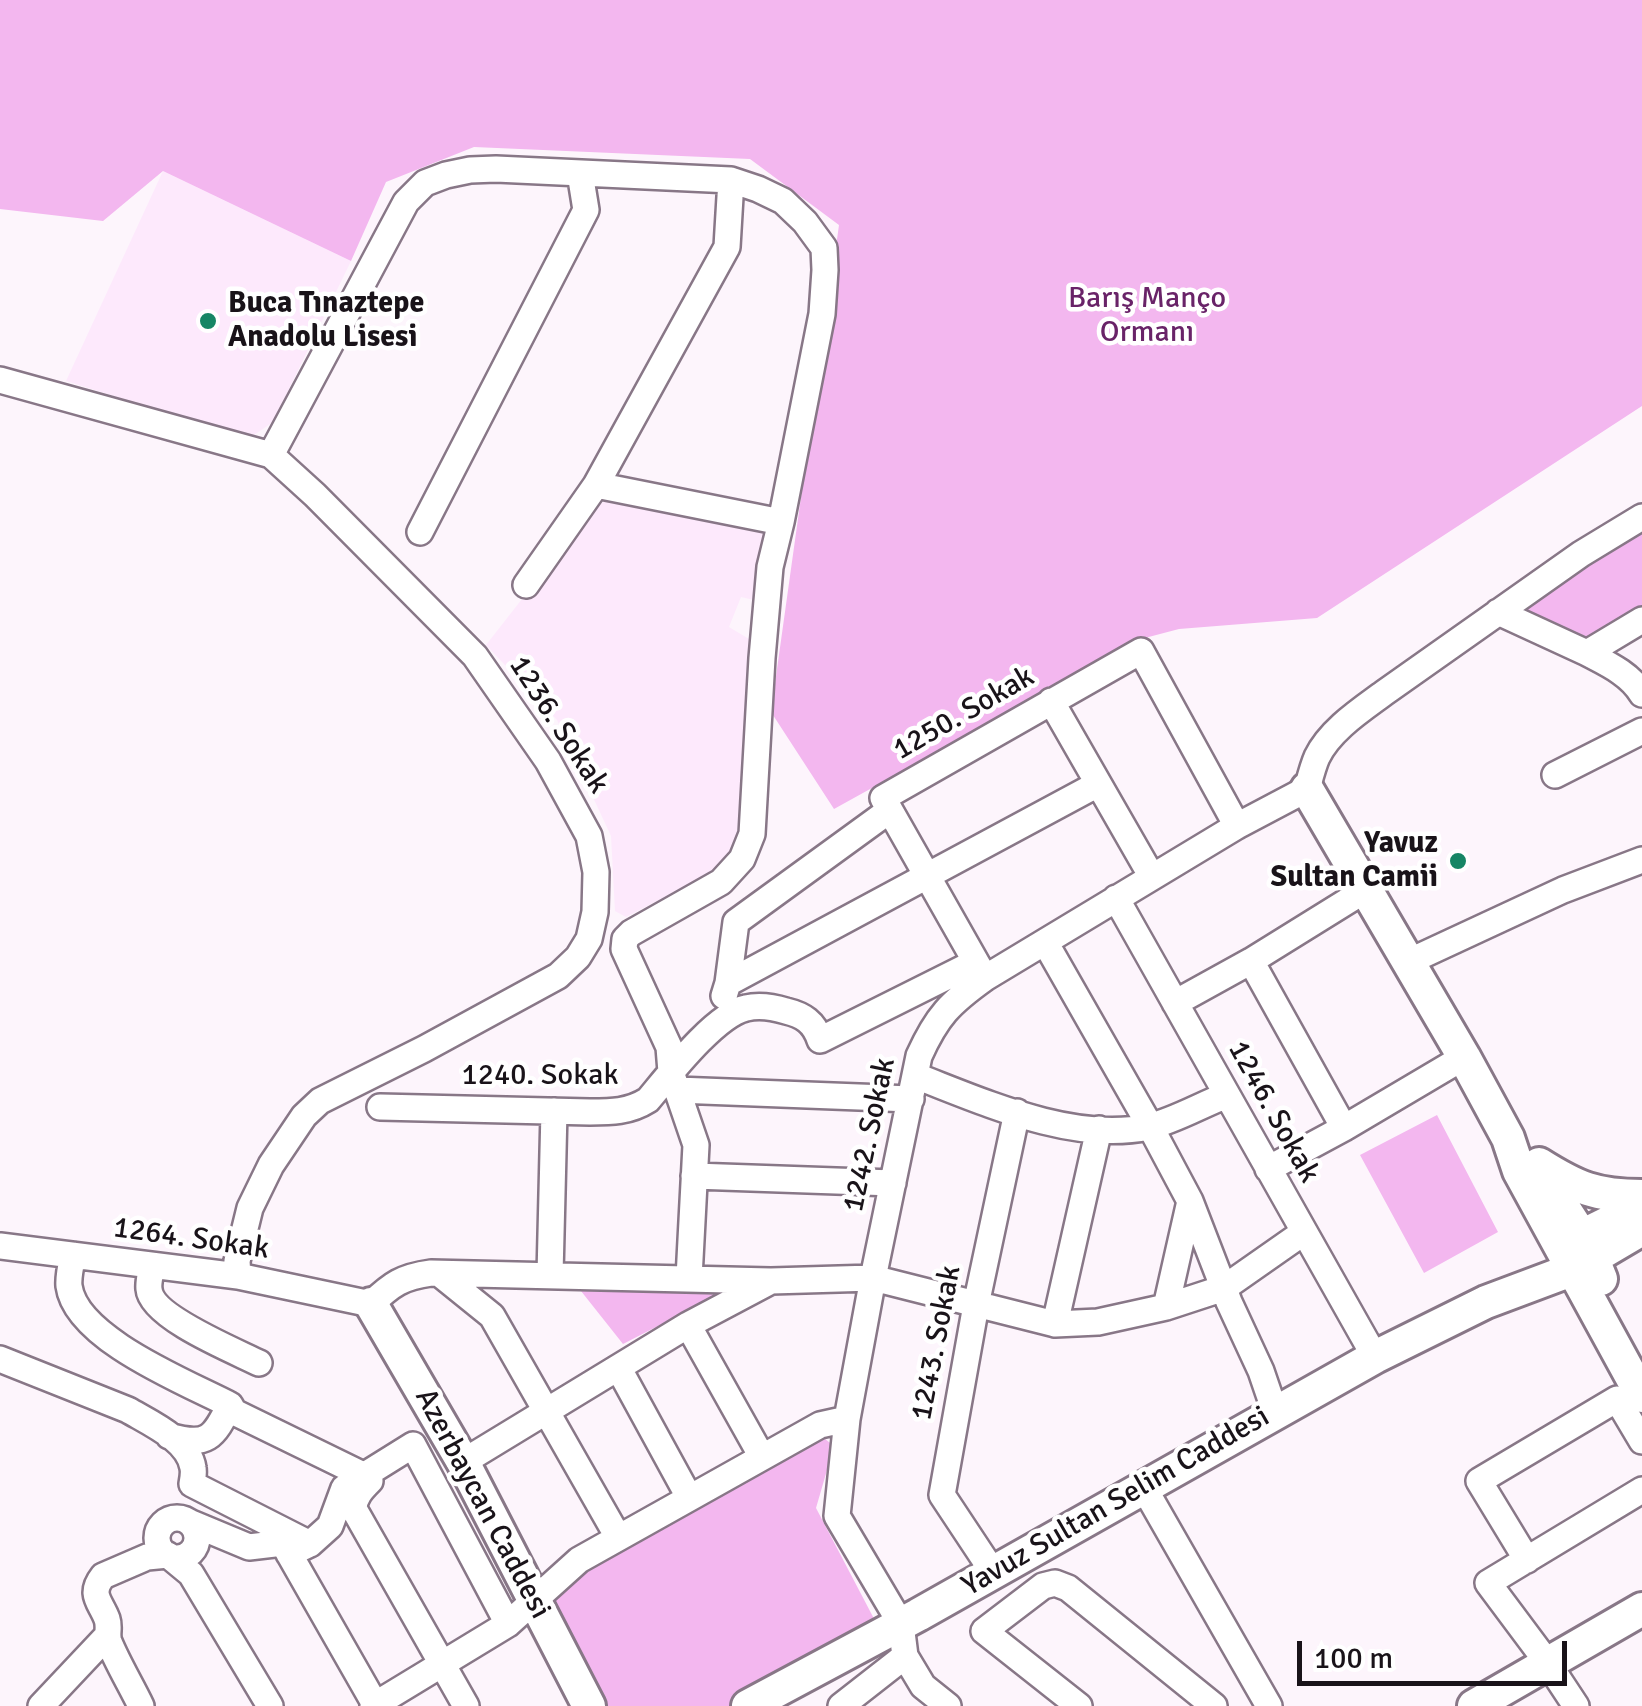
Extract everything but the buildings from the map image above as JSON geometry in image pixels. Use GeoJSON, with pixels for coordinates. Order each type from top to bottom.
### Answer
{"type":"FeatureCollection","features":[{"type":"Feature","properties":{"kind":"main road"},"geometry":{"type":"LineString","coordinates":[[1308,789],[1518,1148],[1564,1180],[1591,1192],[1642,1196]]}},
{"type":"Feature","properties":{"kind":"main road"},"geometry":{"type":"LineString","coordinates":[[1518,1148],[1519,1170],[1578,1252],[1642,1377]]}},
{"type":"Feature","properties":{"kind":"main road"},"geometry":{"type":"LineString","coordinates":[[1578,1252],[1642,1206]]}},
{"type":"Feature","properties":{"kind":"main road"},"geometry":{"type":"LineString","coordinates":[[1578,1252],[1642,1229]]}},
{"type":"Feature","properties":{"kind":"main road"},"geometry":{"type":"LineString","coordinates":[[1578,1252],[1642,1396]]}},
{"type":"Feature","properties":{"kind":"main road","name":"Yavuz Sultan Selim Caddesi"},"geometry":{"type":"LineString","coordinates":[[748,1706],[903,1640],[993,1572],[1375,1357],[1578,1252]]}},
{"type":"Feature","properties":{"kind":"main road","name":"Azerbaycan Caddesi"},"geometry":{"type":"LineString","coordinates":[[371,1304],[462,1462],[589,1706]]}},
{"type":"Feature","properties":{"kind":"main road"},"geometry":{"type":"LineString","coordinates":[[1474,1706],[1640,1613]]}},
{"type":"Feature","properties":{"kind":"street"},"geometry":{"type":"LineString","coordinates":[[271,455],[406,202],[425,183],[446,175],[496,169],[731,180],[783,202],[805,222],[824,248],[822,314],[770,566],[752,834],[742,859],[721,882],[625,938],[624,949],[669,1048],[674,1081],[696,1145],[689,1278]]}},
{"type":"Feature","properties":{"kind":"street"},"geometry":{"type":"LineString","coordinates":[[420,532],[586,210],[580,173]]}},
{"type":"Feature","properties":{"kind":"street"},"geometry":{"type":"LineString","coordinates":[[526,585],[596,486],[728,247],[731,180]]}},
{"type":"Feature","properties":{"kind":"street","name":"1236. Sokak"},"geometry":{"type":"LineString","coordinates":[[0,380],[271,455],[315,494],[475,656],[548,761],[589,836],[596,872],[594,912],[589,939],[578,957],[558,976],[320,1101],[304,1116],[271,1165],[250,1208],[236,1261],[238,1276]]}},
{"type":"Feature","properties":{"kind":"street"},"geometry":{"type":"LineString","coordinates":[[596,486],[782,522]]}},
{"type":"Feature","properties":{"kind":"street"},"geometry":{"type":"LineString","coordinates":[[1308,789],[1316,758],[1352,718],[1581,554],[1642,517]]}},
{"type":"Feature","properties":{"kind":"street"},"geometry":{"type":"LineString","coordinates":[[1498,612],[1617,669],[1642,694]]}},
{"type":"Feature","properties":{"kind":"street"},"geometry":{"type":"LineString","coordinates":[[1588,654],[1642,620]]}},
{"type":"Feature","properties":{"kind":"street","name":"1250. Sokak"},"geometry":{"type":"LineString","coordinates":[[714,1027],[728,983],[736,922],[890,810],[883,798],[1141,651],[1236,826]]}},
{"type":"Feature","properties":{"kind":"street"},"geometry":{"type":"LineString","coordinates":[[1051,702],[1152,876]]}},
{"type":"Feature","properties":{"kind":"street"},"geometry":{"type":"LineString","coordinates":[[1555,775],[1642,731]]}},
{"type":"Feature","properties":{"kind":"street"},"geometry":{"type":"LineString","coordinates":[[728,983],[1098,784]]}},
{"type":"Feature","properties":{"kind":"street","name":"1242. Sokak"},"geometry":{"type":"LineString","coordinates":[[948,1706],[923,1686],[837,1516],[847,1419],[919,1056],[932,1027],[980,970],[1045,942],[1236,826],[1308,789]]}},
{"type":"Feature","properties":{"kind":"street"},"geometry":{"type":"LineString","coordinates":[[714,1027],[746,1008],[778,1009],[808,1020],[820,1040],[980,970],[890,810]]}},
{"type":"Feature","properties":{"kind":"street"},"geometry":{"type":"LineString","coordinates":[[1408,962],[1563,890],[1642,860]]}},
{"type":"Feature","properties":{"kind":"street"},"geometry":{"type":"LineString","coordinates":[[1174,1003],[1367,889]]}},
{"type":"Feature","properties":{"kind":"street","name":"1246. Sokak"},"geometry":{"type":"LineString","coordinates":[[1116,898],[1375,1357]]}},
{"type":"Feature","properties":{"kind":"street"},"geometry":{"type":"LineString","coordinates":[[591,928],[625,938]]}},
{"type":"Feature","properties":{"kind":"street"},"geometry":{"type":"LineString","coordinates":[[1045,942],[1190,1201],[1262,1371],[1275,1412]]}},
{"type":"Feature","properties":{"kind":"street"},"geometry":{"type":"LineString","coordinates":[[1251,960],[1344,1128]]}},
{"type":"Feature","properties":{"kind":"street","name":"1240. Sokak"},"geometry":{"type":"LineString","coordinates":[[380,1107],[618,1112],[636,1108],[674,1081],[714,1027]]}},
{"type":"Feature","properties":{"kind":"street"},"geometry":{"type":"LineString","coordinates":[[1268,1169],[1464,1057]]}},
{"type":"Feature","properties":{"kind":"street"},"geometry":{"type":"LineString","coordinates":[[674,1081],[913,1088],[1072,1126],[1120,1130],[1150,1126],[1226,1095]]}},
{"type":"Feature","properties":{"kind":"street"},"geometry":{"type":"LineString","coordinates":[[550,1275],[554,1111]]}},
{"type":"Feature","properties":{"kind":"street","name":"1243. Sokak"},"geometry":{"type":"LineString","coordinates":[[993,1572],[942,1495],[976,1305],[1017,1112]]}},
{"type":"Feature","properties":{"kind":"street"},"geometry":{"type":"LineString","coordinates":[[1054,1324],[1099,1129]]}},
{"type":"Feature","properties":{"kind":"street"},"geometry":{"type":"LineString","coordinates":[[694,1176],[893,1183]]}},
{"type":"Feature","properties":{"kind":"street"},"geometry":{"type":"LineString","coordinates":[[1166,1307],[1190,1201]]}},
{"type":"Feature","properties":{"kind":"street"},"geometry":{"type":"LineString","coordinates":[[371,1304],[407,1276],[440,1274],[771,1281],[873,1278],[1054,1324],[1098,1322],[1166,1307],[1224,1288],[1304,1232]]}},
{"type":"Feature","properties":{"kind":"street","name":"1264. Sokak"},"geometry":{"type":"LineString","coordinates":[[0,1246],[238,1276],[371,1304]]}},
{"type":"Feature","properties":{"kind":"street"},"geometry":{"type":"LineString","coordinates":[[73,1255],[69,1285],[77,1304],[92,1325],[126,1351],[363,1474]]}},
{"type":"Feature","properties":{"kind":"street"},"geometry":{"type":"LineString","coordinates":[[152,1266],[148,1289],[162,1310],[259,1363]]}},
{"type":"Feature","properties":{"kind":"street"},"geometry":{"type":"LineString","coordinates":[[440,1274],[492,1316],[618,1536]]}},
{"type":"Feature","properties":{"kind":"street"},"geometry":{"type":"LineString","coordinates":[[462,1462],[688,1325],[771,1281]]}},
{"type":"Feature","properties":{"kind":"street"},"geometry":{"type":"LineString","coordinates":[[688,1325],[762,1457]]}},
{"type":"Feature","properties":{"kind":"street"},"geometry":{"type":"LineString","coordinates":[[0,1359],[128,1410],[169,1436],[186,1453],[193,1465],[192,1484],[300,1549],[375,1705],[508,1624],[579,1560],[618,1536],[820,1426],[847,1419]]}},
{"type":"Feature","properties":{"kind":"street"},"geometry":{"type":"LineString","coordinates":[[619,1368],[689,1497]]}},
{"type":"Feature","properties":{"kind":"street"},"geometry":{"type":"LineString","coordinates":[[1526,1560],[1479,1481],[1617,1399],[1642,1441]]}},
{"type":"Feature","properties":{"kind":"street"},"geometry":{"type":"LineString","coordinates":[[169,1436],[188,1441],[207,1439],[232,1408]]}},
{"type":"Feature","properties":{"kind":"street"},"geometry":{"type":"LineString","coordinates":[[300,1549],[330,1526],[344,1488],[412,1445],[508,1624]]}},
{"type":"Feature","properties":{"kind":"street"},"geometry":{"type":"LineString","coordinates":[[395,1456],[358,1494],[354,1509],[466,1706]]}},
{"type":"Feature","properties":{"kind":"street"},"geometry":{"type":"LineString","coordinates":[[1143,1486],[1269,1706]]}},
{"type":"Feature","properties":{"kind":"street"},"geometry":{"type":"LineString","coordinates":[[1576,1706],[1488,1583],[1642,1490]]}},
{"type":"Feature","properties":{"kind":"street"},"geometry":{"type":"LineString","coordinates":[[270,1706],[191,1574],[159,1547],[157,1540],[164,1522],[176,1518],[249,1547],[282,1543],[300,1549]]}},
{"type":"Feature","properties":{"kind":"street"},"geometry":{"type":"LineString","coordinates":[[141,1706],[107,1636],[108,1622],[96,1590],[103,1576],[147,1557],[168,1555]]}},
{"type":"Feature","properties":{"kind":"street"},"geometry":{"type":"LineString","coordinates":[[1080,1706],[984,1631],[1042,1586],[1055,1583],[1068,1588],[1214,1706]]}},
{"type":"Feature","properties":{"kind":"street"},"geometry":{"type":"LineString","coordinates":[[42,1706],[107,1636]]}},
{"type":"Feature","properties":{"kind":"street"},"geometry":{"type":"LineString","coordinates":[[841,1706],[903,1640]]}},
{"type":"Feature","properties":{"kind":"shaded area","name":"Buca Tınaztepe Anadolu Lisesi"},"geometry":{"type":"Polygon","coordinates":[[[163,171],[351,261],[273,422],[254,435],[237,435],[66,381],[163,171]]]}},
{"type":"Feature","properties":{"kind":"shaded area"},"geometry":{"type":"Polygon","coordinates":[[[613,497],[767,523],[758,601],[741,597],[729,627],[754,642],[736,844],[724,866],[626,917],[615,911],[611,836],[557,720],[486,645],[594,507],[613,497]]]}},
{"type":"Feature","properties":{"kind":"green space","name":"Barış Manço Ormanı"},"geometry":{"type":"Polygon","coordinates":[[[0,0],[1642,0],[1642,406],[1317,618],[1179,629],[1141,639],[834,809],[771,712],[839,225],[750,159],[474,147],[386,182],[351,261],[163,171],[103,221],[0,209],[0,0]]]}},
{"type":"Feature","properties":{"kind":"green space"},"geometry":{"type":"Polygon","coordinates":[[[1642,517],[1642,620],[1587,653],[1498,612],[1642,517]]]}},
{"type":"Feature","properties":{"kind":"green space"},"geometry":{"type":"Polygon","coordinates":[[[1437,1115],[1498,1232],[1424,1273],[1360,1155],[1437,1115]]]}},
{"type":"Feature","properties":{"kind":"green space"},"geometry":{"type":"Polygon","coordinates":[[[577,1286],[724,1292],[623,1344],[577,1286]]]}},
{"type":"Feature","properties":{"kind":"green space"},"geometry":{"type":"Polygon","coordinates":[[[820,1435],[834,1446],[816,1508],[882,1634],[747,1706],[600,1706],[547,1606],[584,1569],[820,1435]]]}},
{"type":"Feature","properties":{"kind":"place","name":"Buca Tınaztepe Anadolu Lisesi"},"geometry":{"type":"Point","coordinates":[208,321]}},
{"type":"Feature","properties":{"kind":"place","name":"Yavuz Sultan Camii"},"geometry":{"type":"Point","coordinates":[1458,861]}}]}
